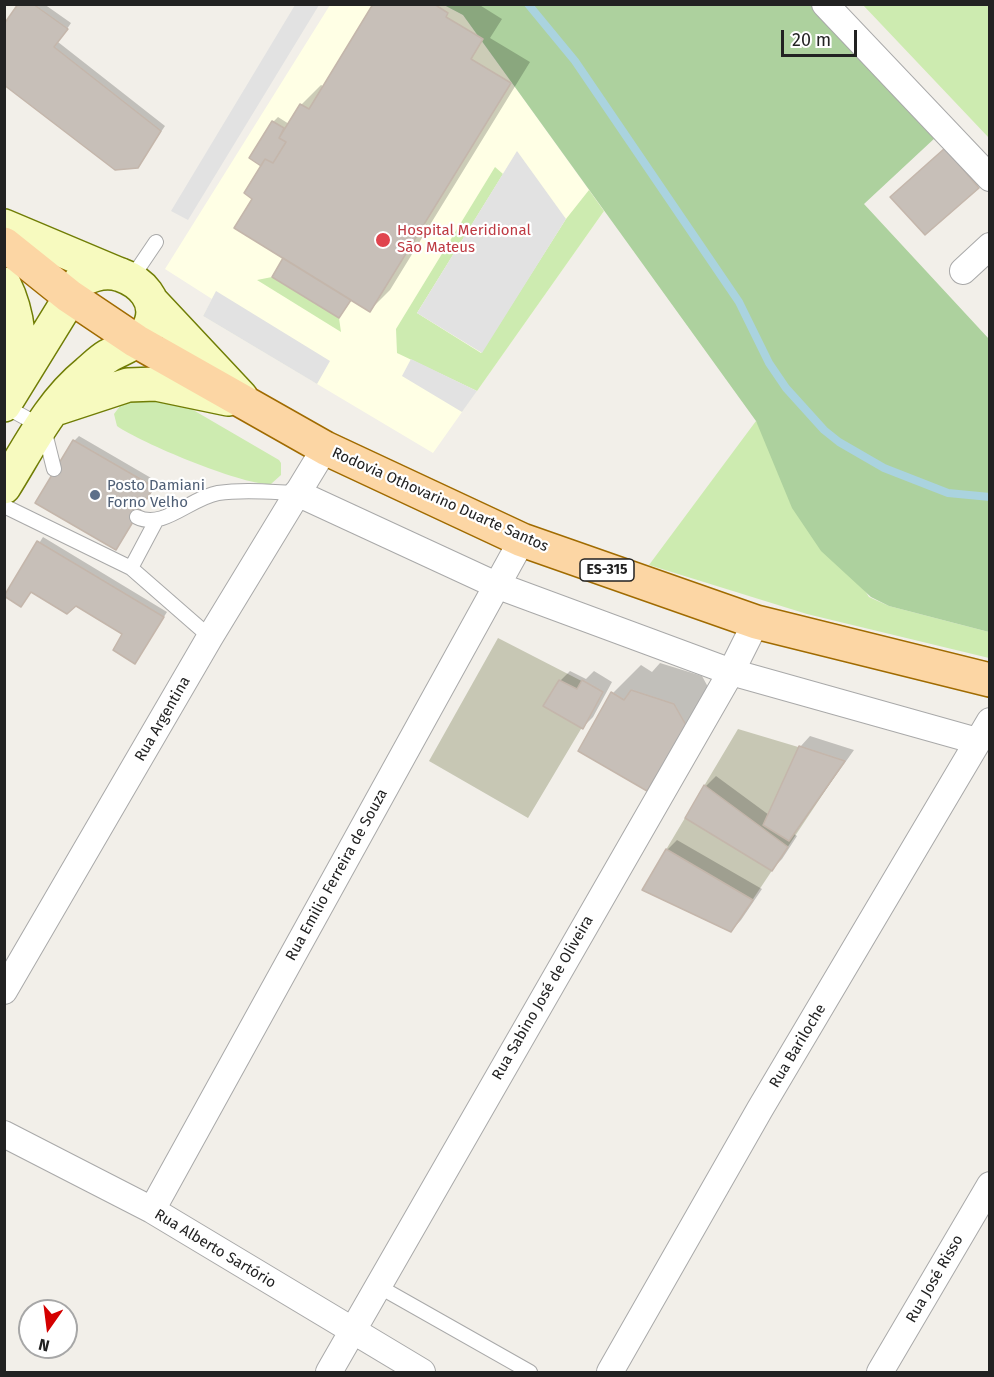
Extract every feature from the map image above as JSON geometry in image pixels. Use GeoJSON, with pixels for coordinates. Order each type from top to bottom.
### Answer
{"type":"FeatureCollection","features":[{"type":"Feature","properties":{"kind":"main road"},"geometry":{"type":"LineString","coordinates":[[4,226],[134,285],[246,403]]}},
{"type":"Feature","properties":{"kind":"main road","name":"Rodovia Othovarino Duarte Santos"},"geometry":{"type":"LineString","coordinates":[[4,244],[69,296],[136,341],[325,448],[522,540],[756,622],[990,680]]}},
{"type":"Feature","properties":{"kind":"main road"},"geometry":{"type":"LineString","coordinates":[[8,400],[69,296],[81,280],[89,276],[134,285]]}},
{"type":"Feature","properties":{"kind":"main road"},"geometry":{"type":"LineString","coordinates":[[4,284],[18,333],[20,359],[8,400]]}},
{"type":"Feature","properties":{"kind":"main road"},"geometry":{"type":"LineString","coordinates":[[4,488],[46,418],[86,373],[107,356],[136,341],[151,325],[134,285]]}},
{"type":"Feature","properties":{"kind":"main road"},"geometry":{"type":"LineString","coordinates":[[46,418],[128,385],[156,384],[246,403]]}},
{"type":"Feature","properties":{"kind":"street"},"geometry":{"type":"LineString","coordinates":[[825,4],[990,178]]}},
{"type":"Feature","properties":{"kind":"street"},"geometry":{"type":"LineString","coordinates":[[963,271],[990,246]]}},
{"type":"Feature","properties":{"kind":"street","name":"Rua Argentina"},"geometry":{"type":"LineString","coordinates":[[4,991],[210,637],[325,448]]}},
{"type":"Feature","properties":{"kind":"street"},"geometry":{"type":"LineString","coordinates":[[297,493],[496,585],[731,672],[983,731]]}},
{"type":"Feature","properties":{"kind":"street","name":"Rua Emilio Ferreira de Souza"},"geometry":{"type":"LineString","coordinates":[[152,1210],[522,540]]}},
{"type":"Feature","properties":{"kind":"street","name":"Rua Sabino José de Oliveira"},"geometry":{"type":"LineString","coordinates":[[329,1372],[731,672],[756,622]]}},
{"type":"Feature","properties":{"kind":"street","name":"Rua Bariloche"},"geometry":{"type":"LineString","coordinates":[[610,1372],[760,1109],[983,731]]}},
{"type":"Feature","properties":{"kind":"street","name":"Rua Alberto Sartório"},"geometry":{"type":"LineString","coordinates":[[4,1134],[152,1210],[422,1372]]}},
{"type":"Feature","properties":{"kind":"street","name":"Rua José Risso"},"geometry":{"type":"LineString","coordinates":[[880,1372],[990,1185]]}},
{"type":"Feature","properties":{"kind":"lane"},"geometry":{"type":"LineString","coordinates":[[134,285],[156,242]]}},
{"type":"Feature","properties":{"kind":"lane"},"geometry":{"type":"LineString","coordinates":[[8,400],[46,418],[45,433],[54,469]]}},
{"type":"Feature","properties":{"kind":"lane"},"geometry":{"type":"LineString","coordinates":[[136,517],[146,521],[156,521],[200,498],[234,491],[297,493]]}},
{"type":"Feature","properties":{"kind":"lane"},"geometry":{"type":"LineString","coordinates":[[4,506],[131,568],[210,637]]}},
{"type":"Feature","properties":{"kind":"lane"},"geometry":{"type":"LineString","coordinates":[[131,568],[156,521]]}},
{"type":"Feature","properties":{"kind":"lane"},"geometry":{"type":"LineString","coordinates":[[378,1286],[530,1372]]}},
{"type":"Feature","properties":{"kind":"shaded area"},"geometry":{"type":"Polygon","coordinates":[[[295,5],[319,5],[188,220],[171,211],[295,5]]]}},
{"type":"Feature","properties":{"kind":"shaded area","name":"Hospital Meridional São Mateus"},"geometry":{"type":"Polygon","coordinates":[[[330,5],[444,5],[463,15],[604,211],[433,453],[203,316],[212,299],[165,269],[330,5]]]}},
{"type":"Feature","properties":{"kind":"shaded area"},"geometry":{"type":"Polygon","coordinates":[[[517,151],[566,219],[482,353],[417,313],[517,151]]]}},
{"type":"Feature","properties":{"kind":"shaded area"},"geometry":{"type":"Polygon","coordinates":[[[216,291],[330,361],[317,384],[203,316],[216,291]]]}},
{"type":"Feature","properties":{"kind":"shaded area"},"geometry":{"type":"Polygon","coordinates":[[[411,359],[477,391],[462,412],[402,376],[411,359]]]}},
{"type":"Feature","properties":{"kind":"shaded area"},"geometry":{"type":"Polygon","coordinates":[[[498,638],[603,692],[528,818],[429,761],[498,638]]]}},
{"type":"Feature","properties":{"kind":"shaded area"},"geometry":{"type":"Polygon","coordinates":[[[738,729],[845,761],[731,932],[642,890],[738,729]]]}},
{"type":"Feature","properties":{"kind":"green space"},"geometry":{"type":"Polygon","coordinates":[[[444,5],[811,5],[936,137],[864,204],[989,339],[989,632],[889,606],[871,597],[821,551],[792,508],[756,421],[463,15],[444,5]]]}},
{"type":"Feature","properties":{"kind":"green space"},"geometry":{"type":"Polygon","coordinates":[[[863,5],[989,5],[989,138],[863,5]]]}},
{"type":"Feature","properties":{"kind":"green space"},"geometry":{"type":"Polygon","coordinates":[[[495,167],[503,174],[417,313],[481,353],[566,219],[589,190],[604,211],[477,391],[397,353],[396,329],[495,167]]]}},
{"type":"Feature","properties":{"kind":"green space"},"geometry":{"type":"Polygon","coordinates":[[[272,277],[339,318],[341,332],[257,280],[272,277]]]}},
{"type":"Feature","properties":{"kind":"green space"},"geometry":{"type":"Polygon","coordinates":[[[151,397],[188,407],[279,460],[281,475],[271,484],[239,478],[147,443],[117,426],[114,414],[123,402],[151,397]]]}},
{"type":"Feature","properties":{"kind":"green space"},"geometry":{"type":"Polygon","coordinates":[[[756,421],[869,597],[889,606],[989,632],[989,658],[807,614],[649,565],[756,421]]]}},
{"type":"Feature","properties":{"kind":"building"},"geometry":{"type":"Polygon","coordinates":[[[18,4],[33,4],[68,29],[54,47],[161,131],[138,168],[115,170],[4,85],[4,24],[18,4]]]}},
{"type":"Feature","properties":{"kind":"building"},"geometry":{"type":"Polygon","coordinates":[[[373,4],[434,4],[448,13],[446,17],[483,39],[471,59],[511,83],[370,312],[234,228],[252,199],[244,193],[265,159],[273,163],[286,142],[279,138],[300,104],[309,109],[373,4]]]}},
{"type":"Feature","properties":{"kind":"building"},"geometry":{"type":"Polygon","coordinates":[[[272,121],[284,128],[279,138],[286,142],[273,163],[265,159],[261,166],[249,158],[272,121]]]}},
{"type":"Feature","properties":{"kind":"building"},"geometry":{"type":"Polygon","coordinates":[[[945,148],[979,188],[925,235],[890,197],[945,148]]]}},
{"type":"Feature","properties":{"kind":"building"},"geometry":{"type":"Polygon","coordinates":[[[283,258],[351,300],[339,318],[272,277],[283,258]]]}},
{"type":"Feature","properties":{"kind":"building","name":"Posto Damiani Forno Velho"},"geometry":{"type":"Polygon","coordinates":[[[73,440],[154,487],[116,550],[35,503],[73,440]]]}},
{"type":"Feature","properties":{"kind":"building"},"geometry":{"type":"Polygon","coordinates":[[[37,541],[164,617],[135,664],[113,650],[122,634],[76,606],[67,614],[31,592],[21,607],[4,596],[37,541]]]}},
{"type":"Feature","properties":{"kind":"building"},"geometry":{"type":"Polygon","coordinates":[[[559,680],[577,689],[582,680],[603,692],[583,729],[543,706],[559,680]]]}},
{"type":"Feature","properties":{"kind":"building"},"geometry":{"type":"Polygon","coordinates":[[[631,690],[674,704],[687,727],[647,791],[578,751],[611,692],[624,700],[631,690]]]}},
{"type":"Feature","properties":{"kind":"building"},"geometry":{"type":"Polygon","coordinates":[[[799,746],[845,761],[789,841],[763,825],[799,746]]]}},
{"type":"Feature","properties":{"kind":"building"},"geometry":{"type":"Polygon","coordinates":[[[704,785],[788,847],[772,871],[685,818],[704,785]]]}},
{"type":"Feature","properties":{"kind":"building"},"geometry":{"type":"Polygon","coordinates":[[[666,849],[753,900],[731,932],[642,890],[666,849]]]}},
{"type":"Feature","properties":{"kind":"waterway"},"geometry":{"type":"LineString","coordinates":[[528,4],[575,61],[739,302],[769,363],[786,388],[824,430],[839,442],[884,468],[948,493],[990,497]]}},
{"type":"Feature","properties":{"kind":"place","name":"Hospital Meridional São Mateus"},"geometry":{"type":"Point","coordinates":[383,240]}},
{"type":"Feature","properties":{"kind":"place","name":"Posto Damiani Forno Velho"},"geometry":{"type":"Point","coordinates":[95,495]}}]}
